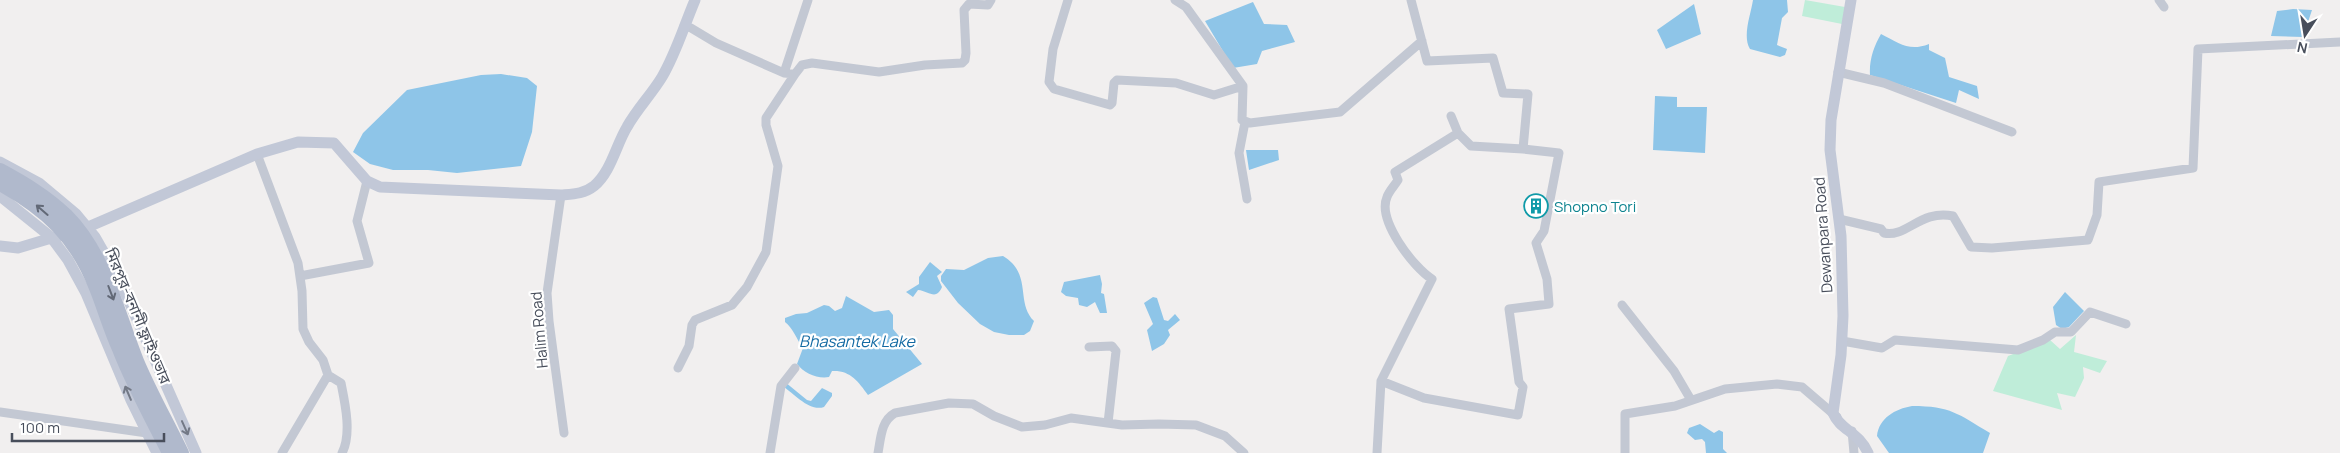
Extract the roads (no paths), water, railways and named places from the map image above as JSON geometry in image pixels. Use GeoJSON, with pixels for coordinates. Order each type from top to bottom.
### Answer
{"type":"FeatureCollection","features":[{"type":"Feature","properties":{"kind":"main road","name":"মিরপুর-বনানী ফ্লাইওভার"},"geometry":{"type":"LineString","coordinates":[[0,170],[30,186],[55,205],[77,228],[92,249],[102,268],[138,361],[182,453]]}},
{"type":"Feature","properties":{"kind":"main road","name":"মিরপুর-বনানী ফ্লাইওভার"},"geometry":{"type":"LineString","coordinates":[[0,184],[36,205],[57,224],[73,244],[96,286],[118,349],[169,453]]}},
{"type":"Feature","properties":{"kind":"street"},"geometry":{"type":"LineString","coordinates":[[0,246],[18,248],[88,227],[257,154],[298,142],[334,143],[367,181],[380,188],[561,195],[583,193],[595,186],[605,171],[636,111],[649,97],[662,77],[674,54],[694,0]]}},
{"type":"Feature","properties":{"kind":"street"},"geometry":{"type":"LineString","coordinates":[[784,73],[808,0]]}},
{"type":"Feature","properties":{"kind":"street"},"geometry":{"type":"LineString","coordinates":[[678,368],[689,346],[692,324],[695,320],[732,305],[747,287],[766,252],[778,166],[766,125],[766,118],[795,74],[805,64],[879,72],[925,65],[962,63],[965,60],[966,53],[964,10],[969,4],[988,5],[991,0]]}},
{"type":"Feature","properties":{"kind":"street"},"geometry":{"type":"LineString","coordinates":[[1068,0],[1053,49],[1049,82],[1054,88],[1110,105],[1112,103],[1114,82],[1118,80],[1176,83],[1214,95],[1243,86]]}},
{"type":"Feature","properties":{"kind":"street"},"geometry":{"type":"LineString","coordinates":[[1175,0],[1186,7],[1243,86],[1242,120],[1244,122],[1239,153],[1247,199]]}},
{"type":"Feature","properties":{"kind":"street"},"geometry":{"type":"LineString","coordinates":[[1411,0],[1426,61],[1492,58],[1503,93],[1528,94],[1523,149]]}},
{"type":"Feature","properties":{"kind":"street","name":"Dewanpara Road"},"geometry":{"type":"LineString","coordinates":[[1834,415],[1843,316],[1839,219],[1830,150],[1831,120],[1851,0]]}},
{"type":"Feature","properties":{"kind":"street"},"geometry":{"type":"LineString","coordinates":[[684,26],[716,43],[784,73],[795,74]]}},
{"type":"Feature","properties":{"kind":"street"},"geometry":{"type":"LineString","coordinates":[[1244,122],[1340,112],[1422,41]]}},
{"type":"Feature","properties":{"kind":"street"},"geometry":{"type":"LineString","coordinates":[[1839,219],[1881,229],[1884,233],[1891,235],[1928,216],[1944,214],[1953,216],[1971,247],[1992,248],[2088,240],[2096,215],[2099,182],[2193,168],[2198,49],[2340,42]]}},
{"type":"Feature","properties":{"kind":"street"},"geometry":{"type":"LineString","coordinates":[[1838,72],[1884,83],[2012,132]]}},
{"type":"Feature","properties":{"kind":"street"},"geometry":{"type":"LineString","coordinates":[[1381,381],[1424,398],[1518,415],[1523,387],[1518,382],[1509,309],[1549,304],[1547,280],[1536,243],[1544,231],[1559,153],[1471,146],[1458,133],[1451,116]]}},
{"type":"Feature","properties":{"kind":"street"},"geometry":{"type":"LineString","coordinates":[[1377,453],[1381,381],[1432,279],[1415,266],[1406,254],[1386,217],[1386,198],[1398,180],[1395,172],[1458,133]]}},
{"type":"Feature","properties":{"kind":"street"},"geometry":{"type":"LineString","coordinates":[[257,154],[298,263],[303,329],[309,342],[323,360],[328,375],[341,383],[346,408],[346,445],[342,453]]}},
{"type":"Feature","properties":{"kind":"street"},"geometry":{"type":"LineString","coordinates":[[0,162],[39,183],[76,214],[88,227],[120,281],[196,453]]}},
{"type":"Feature","properties":{"kind":"street"},"geometry":{"type":"LineString","coordinates":[[300,276],[369,263],[357,221],[367,181]]}},
{"type":"Feature","properties":{"kind":"street","name":"Halim Road"},"geometry":{"type":"LineString","coordinates":[[561,195],[547,293],[564,433]]}},
{"type":"Feature","properties":{"kind":"street"},"geometry":{"type":"LineString","coordinates":[[0,196],[30,217],[51,237],[68,260],[86,293],[157,453]]}},
{"type":"Feature","properties":{"kind":"street"},"geometry":{"type":"LineString","coordinates":[[1622,305],[1674,370],[1692,400],[1685,403]]}},
{"type":"Feature","properties":{"kind":"street"},"geometry":{"type":"LineString","coordinates":[[1842,341],[1882,348],[1894,340],[2018,350],[2043,340],[2055,332],[2071,332],[2090,312],[2126,324]]}},
{"type":"Feature","properties":{"kind":"street"},"geometry":{"type":"LineString","coordinates":[[1089,347],[1112,346],[1116,351],[1108,423]]}},
{"type":"Feature","properties":{"kind":"street"},"geometry":{"type":"LineString","coordinates":[[770,453],[781,386],[796,368]]}},
{"type":"Feature","properties":{"kind":"street"},"geometry":{"type":"LineString","coordinates":[[282,453],[328,375]]}},
{"type":"Feature","properties":{"kind":"street"},"geometry":{"type":"LineString","coordinates":[[1624,453],[1625,414],[1685,403],[1724,389],[1777,384],[1802,386],[1834,415],[1837,422],[1853,432],[1864,443],[1868,453]]}},
{"type":"Feature","properties":{"kind":"street"},"geometry":{"type":"LineString","coordinates":[[878,453],[884,425],[888,417],[895,413],[949,403],[973,404],[994,416],[1022,426],[1045,425],[1071,418],[1122,425],[1196,425],[1225,436],[1244,453]]}},
{"type":"Feature","properties":{"kind":"street"},"geometry":{"type":"LineString","coordinates":[[0,412],[147,433]]}},
{"type":"Feature","properties":{"kind":"street"},"geometry":{"type":"LineString","coordinates":[[1853,432],[1854,453]]}},
{"type":"Feature","properties":{"kind":"water"},"geometry":{"type":"Polygon","coordinates":[[[1753,0],[1787,0],[1788,12],[1782,18],[1777,45],[1787,49],[1785,55],[1780,57],[1750,49],[1747,31],[1753,0]]]}},
{"type":"Feature","properties":{"kind":"water"},"geometry":{"type":"Polygon","coordinates":[[[1253,2],[1264,24],[1287,25],[1295,42],[1262,51],[1257,64],[1233,68],[1205,21],[1253,2]]]}},
{"type":"Feature","properties":{"kind":"water"},"geometry":{"type":"Polygon","coordinates":[[[1694,4],[1701,34],[1666,49],[1657,30],[1694,4]]]}},
{"type":"Feature","properties":{"kind":"water"},"geometry":{"type":"Polygon","coordinates":[[[2293,9],[2312,10],[2303,37],[2271,36],[2277,11],[2293,9]]]}},
{"type":"Feature","properties":{"kind":"water"},"geometry":{"type":"Polygon","coordinates":[[[1881,34],[1910,47],[1929,44],[1929,50],[1945,58],[1949,77],[1977,86],[1979,99],[1959,90],[1956,103],[1870,75],[1872,53],[1881,34]]]}},
{"type":"Feature","properties":{"kind":"water"},"geometry":{"type":"Polygon","coordinates":[[[501,74],[527,78],[537,86],[532,132],[521,166],[457,173],[428,170],[393,170],[370,164],[353,152],[363,133],[407,90],[481,75],[501,74]]]}},
{"type":"Feature","properties":{"kind":"water"},"geometry":{"type":"Polygon","coordinates":[[[1655,96],[1677,97],[1677,107],[1707,107],[1705,153],[1653,150],[1655,96]]]}},
{"type":"Feature","properties":{"kind":"water"},"geometry":{"type":"Polygon","coordinates":[[[1246,150],[1278,150],[1279,160],[1249,170],[1246,150]]]}},
{"type":"Feature","properties":{"kind":"water"},"geometry":{"type":"Polygon","coordinates":[[[1003,256],[1018,271],[1025,305],[1034,321],[1030,331],[1024,335],[994,332],[980,324],[958,303],[941,281],[941,276],[946,269],[964,270],[988,258],[1003,256]]]}},
{"type":"Feature","properties":{"kind":"water"},"geometry":{"type":"Polygon","coordinates":[[[930,262],[942,272],[937,276],[942,287],[937,294],[918,290],[913,297],[906,292],[919,284],[919,277],[930,262]]]}},
{"type":"Feature","properties":{"kind":"water"},"geometry":{"type":"Polygon","coordinates":[[[1100,275],[1101,293],[1104,294],[1107,313],[1100,313],[1095,302],[1087,307],[1079,305],[1078,298],[1066,296],[1061,292],[1064,282],[1100,275]]]}},
{"type":"Feature","properties":{"kind":"water"},"geometry":{"type":"Polygon","coordinates":[[[2065,292],[2084,311],[2069,327],[2062,329],[2056,325],[2053,307],[2065,292]]]}},
{"type":"Feature","properties":{"kind":"water","name":"Bhasantek Lake"},"geometry":{"type":"Polygon","coordinates":[[[846,296],[874,312],[889,310],[893,315],[893,329],[922,364],[868,395],[849,374],[832,371],[829,377],[820,377],[807,373],[800,367],[797,364],[803,348],[785,322],[785,318],[807,313],[824,305],[829,306],[835,311],[842,308],[846,296]]]}},
{"type":"Feature","properties":{"kind":"water"},"geometry":{"type":"Polygon","coordinates":[[[1153,297],[1157,298],[1164,320],[1168,321],[1175,314],[1180,320],[1168,330],[1170,335],[1164,344],[1152,351],[1147,330],[1153,324],[1144,303],[1153,297]]]}},
{"type":"Feature","properties":{"kind":"water"},"geometry":{"type":"Polygon","coordinates":[[[785,382],[807,400],[811,401],[822,388],[832,393],[832,396],[824,407],[813,407],[802,402],[784,387],[785,382]]]}},
{"type":"Feature","properties":{"kind":"water"},"geometry":{"type":"Polygon","coordinates":[[[1912,406],[1925,406],[1954,412],[1990,433],[1983,453],[1889,453],[1877,436],[1878,430],[1884,419],[1889,415],[1900,409],[1912,406]]]}},
{"type":"Feature","properties":{"kind":"water"},"geometry":{"type":"Polygon","coordinates":[[[1700,424],[1714,433],[1719,430],[1723,432],[1723,449],[1727,453],[1706,453],[1705,442],[1702,439],[1695,440],[1687,433],[1689,428],[1700,424]]]}},
{"type":"Feature","properties":{"kind":"place","name":"Shopno Tori"},"geometry":{"type":"Point","coordinates":[1536,206]}}]}
